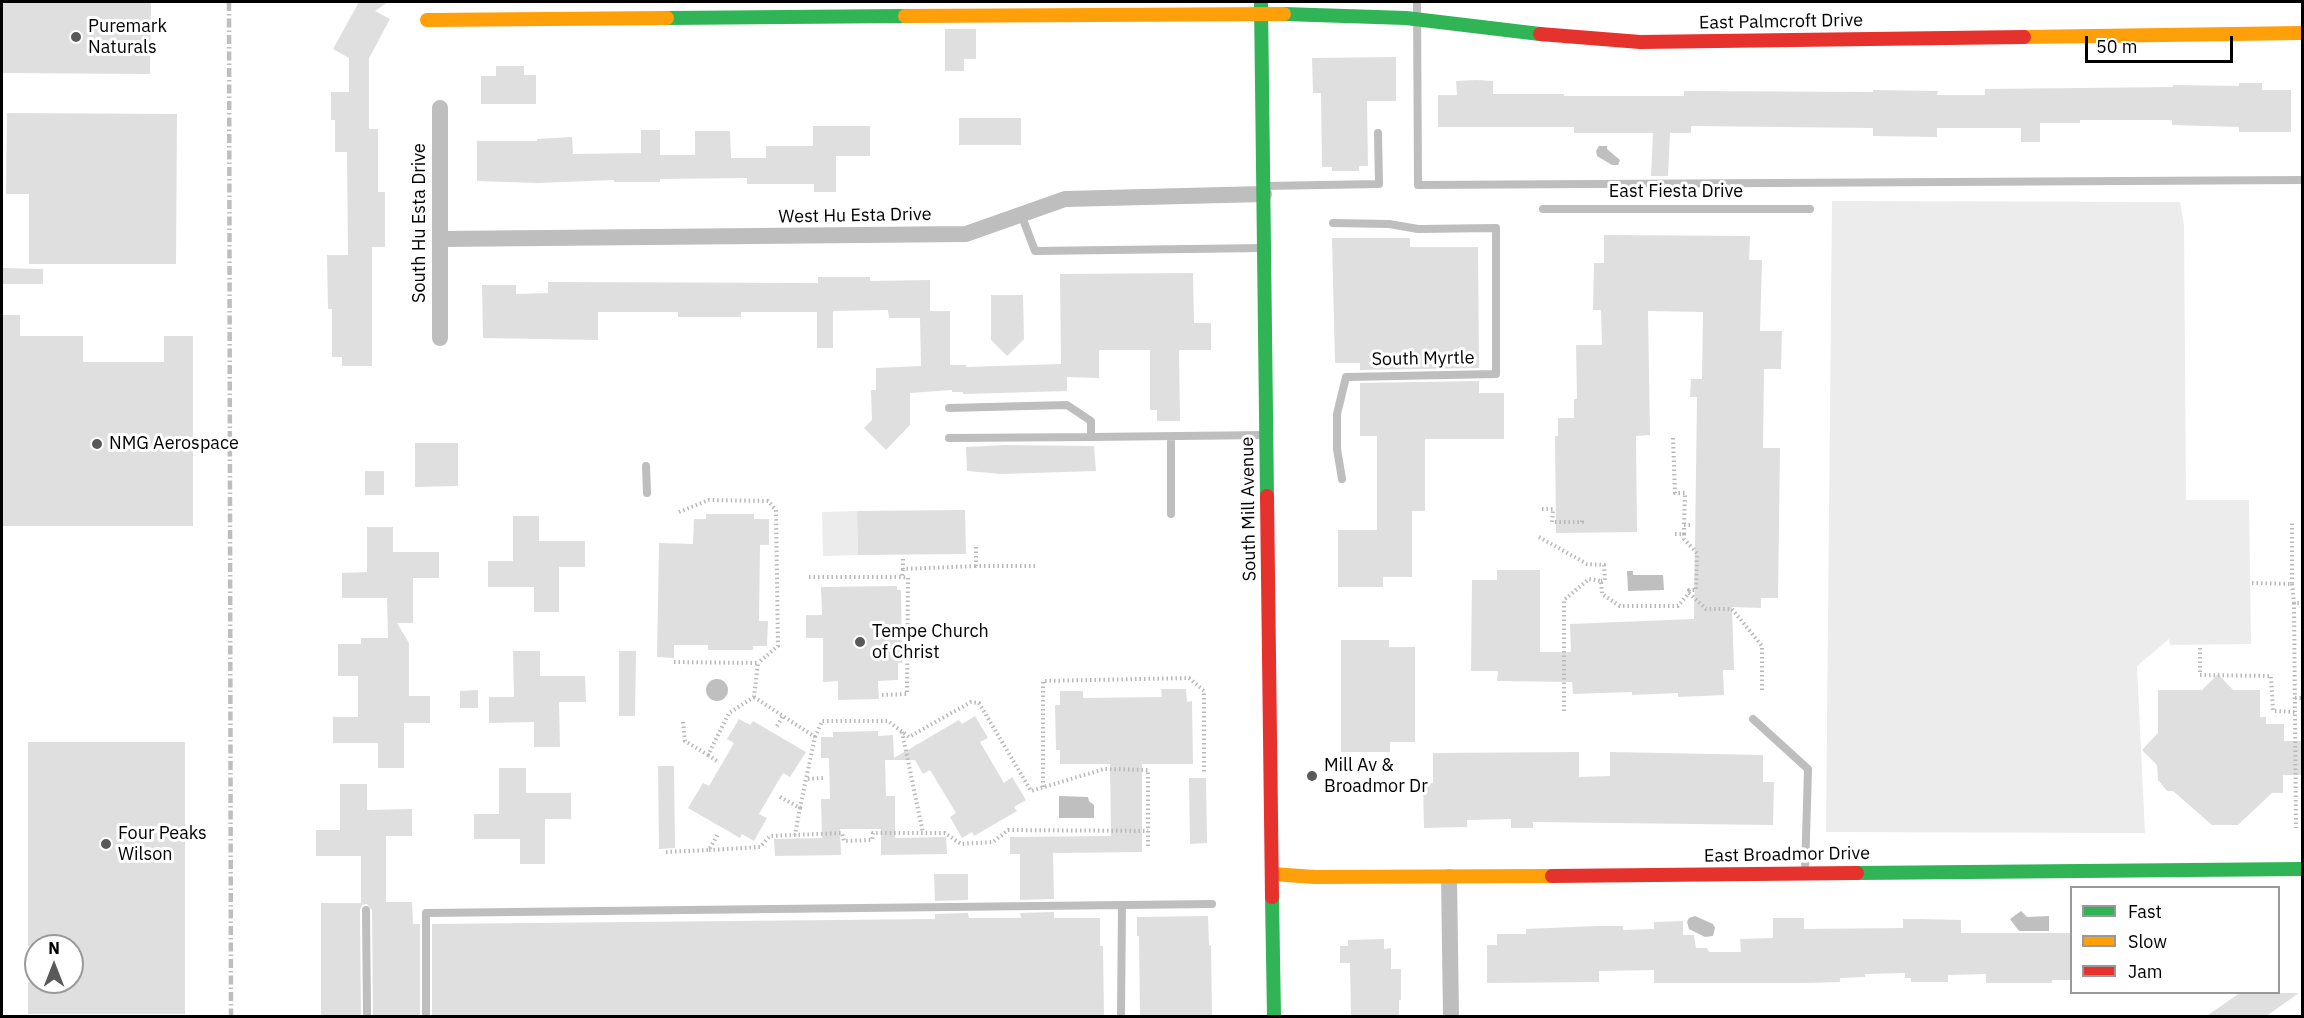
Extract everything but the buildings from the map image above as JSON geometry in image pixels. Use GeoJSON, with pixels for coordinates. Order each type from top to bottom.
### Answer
{"type":"FeatureCollection","features":[{"type":"Feature","properties":{"kind":"street","name":"East Palmcroft Drive"},"geometry":{"type":"LineString","coordinates":[[427,20],[1261,7],[1417,20],[1562,37],[1640,42],[2302,33]]}},
{"type":"Feature","properties":{"kind":"street","name":"South Mill Avenue"},"geometry":{"type":"LineString","coordinates":[[1261,7],[1274,1017]]}},
{"type":"Feature","properties":{"kind":"street","name":"South Hu Esta Drive"},"geometry":{"type":"LineString","coordinates":[[440,108],[440,338]]}},
{"type":"Feature","properties":{"kind":"street","name":"West Hu Esta Drive"},"geometry":{"type":"LineString","coordinates":[[440,239],[966,234],[1065,199],[1263,190]]}},
{"type":"Feature","properties":{"kind":"street","name":"East Broadmor Drive"},"geometry":{"type":"LineString","coordinates":[[1272,874],[1315,877],[1449,877],[2302,869]]}},
{"type":"Feature","properties":{"kind":"street"},"geometry":{"type":"LineString","coordinates":[[1449,877],[1451,1017]]}},
{"type":"Feature","properties":{"kind":"lane"},"geometry":{"type":"LineString","coordinates":[[1418,2],[1418,184],[2302,180]]}},
{"type":"Feature","properties":{"kind":"lane"},"geometry":{"type":"LineString","coordinates":[[1263,190],[1379,184],[1378,133]]}},
{"type":"Feature","properties":{"kind":"lane","name":"East Fiesta Drive"},"geometry":{"type":"LineString","coordinates":[[1543,209],[1810,209]]}},
{"type":"Feature","properties":{"kind":"lane"},"geometry":{"type":"LineString","coordinates":[[1021,214],[1035,250],[1264,248]]}},
{"type":"Feature","properties":{"kind":"lane","name":"South Myrtle"},"geometry":{"type":"LineString","coordinates":[[1333,223],[1389,224],[1418,229],[1496,228],[1496,374],[1346,377],[1337,414],[1337,449],[1342,479]]}},
{"type":"Feature","properties":{"kind":"lane"},"geometry":{"type":"LineString","coordinates":[[949,408],[1067,405],[1091,421],[1091,437]]}},
{"type":"Feature","properties":{"kind":"lane"},"geometry":{"type":"LineString","coordinates":[[949,438],[1266,435]]}},
{"type":"Feature","properties":{"kind":"lane"},"geometry":{"type":"LineString","coordinates":[[1171,437],[1171,514]]}},
{"type":"Feature","properties":{"kind":"lane"},"geometry":{"type":"LineString","coordinates":[[646,466],[646,494]]}},
{"type":"Feature","properties":{"kind":"lane"},"geometry":{"type":"LineString","coordinates":[[1753,719],[1808,769],[1805,872]]}},
{"type":"Feature","properties":{"kind":"lane"},"geometry":{"type":"LineString","coordinates":[[426,1017],[426,913],[1212,904]]}},
{"type":"Feature","properties":{"kind":"lane"},"geometry":{"type":"LineString","coordinates":[[1121,1017],[1122,905]]}},
{"type":"Feature","properties":{"kind":"lane"},"geometry":{"type":"LineString","coordinates":[[366,910],[368,1017]]}},
{"type":"Feature","properties":{"kind":"path"},"geometry":{"type":"LineString","coordinates":[[1601,581],[1602,594],[1620,606],[1678,606],[1689,590],[1696,590],[1697,553],[1684,539],[1687,525],[1685,493],[1675,493],[1673,438]]}},
{"type":"Feature","properties":{"kind":"path"},"geometry":{"type":"LineString","coordinates":[[674,662],[758,663],[778,646],[776,510],[768,501],[709,500],[679,513]]}},
{"type":"Feature","properties":{"kind":"path"},"geometry":{"type":"LineString","coordinates":[[1542,509],[1553,509],[1552,522],[1582,522],[1582,519]]}},
{"type":"Feature","properties":{"kind":"path"},"geometry":{"type":"LineString","coordinates":[[2292,523],[2296,828]]}},
{"type":"Feature","properties":{"kind":"path"},"geometry":{"type":"LineString","coordinates":[[1675,534],[1684,534]]}},
{"type":"Feature","properties":{"kind":"path"},"geometry":{"type":"LineString","coordinates":[[1539,537],[1587,564],[1604,565],[1605,580],[1590,579],[1564,600],[1564,711]]}},
{"type":"Feature","properties":{"kind":"path"},"geometry":{"type":"LineString","coordinates":[[976,547],[976,566]]}},
{"type":"Feature","properties":{"kind":"path"},"geometry":{"type":"LineString","coordinates":[[902,578],[903,559]]}},
{"type":"Feature","properties":{"kind":"path"},"geometry":{"type":"LineString","coordinates":[[903,569],[1035,566]]}},
{"type":"Feature","properties":{"kind":"path"},"geometry":{"type":"LineString","coordinates":[[810,577],[908,578],[907,694],[882,695]]}},
{"type":"Feature","properties":{"kind":"path"},"geometry":{"type":"LineString","coordinates":[[2253,583],[2292,584]]}},
{"type":"Feature","properties":{"kind":"path"},"geometry":{"type":"LineString","coordinates":[[1689,593],[1706,609],[1732,609],[1736,619],[1762,646],[1762,690]]}},
{"type":"Feature","properties":{"kind":"path"},"geometry":{"type":"LineString","coordinates":[[2294,603],[2302,603]]}},
{"type":"Feature","properties":{"kind":"path"},"geometry":{"type":"LineString","coordinates":[[2200,648],[2200,675],[2271,676],[2273,711],[2295,712]]}},
{"type":"Feature","properties":{"kind":"path"},"geometry":{"type":"LineString","coordinates":[[754,697],[758,663]]}},
{"type":"Feature","properties":{"kind":"path"},"geometry":{"type":"LineString","coordinates":[[1043,787],[1043,681],[1189,678],[1204,691],[1204,773]]}},
{"type":"Feature","properties":{"kind":"path"},"geometry":{"type":"LineString","coordinates":[[754,697],[815,737]]}},
{"type":"Feature","properties":{"kind":"path"},"geometry":{"type":"LineString","coordinates":[[708,755],[729,713],[754,697]]}},
{"type":"Feature","properties":{"kind":"path"},"geometry":{"type":"LineString","coordinates":[[2295,698],[2302,698]]}},
{"type":"Feature","properties":{"kind":"path"},"geometry":{"type":"LineString","coordinates":[[795,834],[815,737],[822,721],[888,721],[909,737],[971,702],[979,703],[1031,791],[1104,769],[1148,770],[1148,846]]}},
{"type":"Feature","properties":{"kind":"path"},"geometry":{"type":"LineString","coordinates":[[777,726],[783,716]]}},
{"type":"Feature","properties":{"kind":"path"},"geometry":{"type":"LineString","coordinates":[[683,722],[685,741],[717,761]]}},
{"type":"Feature","properties":{"kind":"path"},"geometry":{"type":"LineString","coordinates":[[902,731],[924,833]]}},
{"type":"Feature","properties":{"kind":"path"},"geometry":{"type":"LineString","coordinates":[[806,779],[823,778]]}},
{"type":"Feature","properties":{"kind":"path"},"geometry":{"type":"LineString","coordinates":[[780,797],[800,808]]}},
{"type":"Feature","properties":{"kind":"path"},"geometry":{"type":"LineString","coordinates":[[666,852],[760,847],[770,836],[795,834],[842,833],[844,841],[872,840],[873,833],[945,832],[961,844],[993,842],[1008,830],[1148,831]]}},
{"type":"Feature","properties":{"kind":"path"},"geometry":{"type":"LineString","coordinates":[[709,850],[718,834]]}},
{"type":"Feature","properties":{"kind":"shaded area"},"geometry":{"type":"Polygon","coordinates":[[[1599,146],[1607,146],[1607,149],[1620,160],[1618,165],[1612,165],[1597,156],[1596,151],[1599,146]]]}},
{"type":"Feature","properties":{"kind":"shaded area"},"geometry":{"type":"Polygon","coordinates":[[[1832,201],[2180,202],[2184,225],[2186,500],[2249,500],[2251,644],[2170,645],[2169,639],[2137,666],[2145,833],[1826,832],[1832,201]]]}},
{"type":"Feature","properties":{"kind":"shaded area"},"geometry":{"type":"Polygon","coordinates":[[[857,511],[858,555],[823,556],[822,512],[857,511]]]}},
{"type":"Feature","properties":{"kind":"shaded area"},"geometry":{"type":"Polygon","coordinates":[[[1627,571],[1633,571],[1633,575],[1663,575],[1664,590],[1628,591],[1627,571]]]}},
{"type":"Feature","properties":{"kind":"shaded area"},"geometry":{"type":"Polygon","coordinates":[[[717,679],[727,686],[728,690],[721,700],[717,701],[707,694],[706,690],[713,680],[717,679]]]}},
{"type":"Feature","properties":{"kind":"shaded area"},"geometry":{"type":"Polygon","coordinates":[[[1059,796],[1088,797],[1094,805],[1094,818],[1059,818],[1059,796]]]}},
{"type":"Feature","properties":{"kind":"shaded area"},"geometry":{"type":"Polygon","coordinates":[[[2021,911],[2027,917],[2049,916],[2049,931],[2019,931],[2010,919],[2021,911]]]}},
{"type":"Feature","properties":{"kind":"shaded area"},"geometry":{"type":"Polygon","coordinates":[[[1695,916],[1713,924],[1715,928],[1713,936],[1705,937],[1689,929],[1687,922],[1689,918],[1695,916]]]}},
{"type":"Feature","properties":{"kind":"railway"},"geometry":{"type":"LineString","coordinates":[[229,2],[231,1016]]}},
{"type":"Feature","properties":{"kind":"traffic: fast"},"geometry":{"type":"LineString","coordinates":[[1261,2],[1267,496]]}},
{"type":"Feature","properties":{"kind":"traffic: fast"},"geometry":{"type":"LineString","coordinates":[[1284,14],[1406,18],[1540,34]]}},
{"type":"Feature","properties":{"kind":"traffic: fast"},"geometry":{"type":"LineString","coordinates":[[667,18],[905,16]]}},
{"type":"Feature","properties":{"kind":"traffic: fast"},"geometry":{"type":"LineString","coordinates":[[1857,873],[2302,869]]}},
{"type":"Feature","properties":{"kind":"traffic: fast"},"geometry":{"type":"LineString","coordinates":[[1272,897],[1274,1016]]}},
{"type":"Feature","properties":{"kind":"traffic: slow"},"geometry":{"type":"LineString","coordinates":[[905,16],[1284,14]]}},
{"type":"Feature","properties":{"kind":"traffic: slow"},"geometry":{"type":"LineString","coordinates":[[427,20],[667,18]]}},
{"type":"Feature","properties":{"kind":"traffic: slow"},"geometry":{"type":"LineString","coordinates":[[2024,37],[2302,33]]}},
{"type":"Feature","properties":{"kind":"traffic: slow"},"geometry":{"type":"LineString","coordinates":[[1272,874],[1315,877],[1552,876]]}},
{"type":"Feature","properties":{"kind":"traffic: jam"},"geometry":{"type":"LineString","coordinates":[[1540,34],[1640,42],[2024,37]]}},
{"type":"Feature","properties":{"kind":"traffic: jam"},"geometry":{"type":"LineString","coordinates":[[1267,496],[1272,897]]}},
{"type":"Feature","properties":{"kind":"traffic: jam"},"geometry":{"type":"LineString","coordinates":[[1552,876],[1857,873]]}},
{"type":"Feature","properties":{"kind":"place","name":"Puremark Naturals"},"geometry":{"type":"Point","coordinates":[76,37]}},
{"type":"Feature","properties":{"kind":"place","name":"NMG Aerospace"},"geometry":{"type":"Point","coordinates":[97,444]}},
{"type":"Feature","properties":{"kind":"place","name":"Tempe Church of Christ"},"geometry":{"type":"Point","coordinates":[860,642]}},
{"type":"Feature","properties":{"kind":"place","name":"Mill Av & Broadmor Dr"},"geometry":{"type":"Point","coordinates":[1312,776]}},
{"type":"Feature","properties":{"kind":"place","name":"Four Peaks Wilson"},"geometry":{"type":"Point","coordinates":[106,844]}}]}
